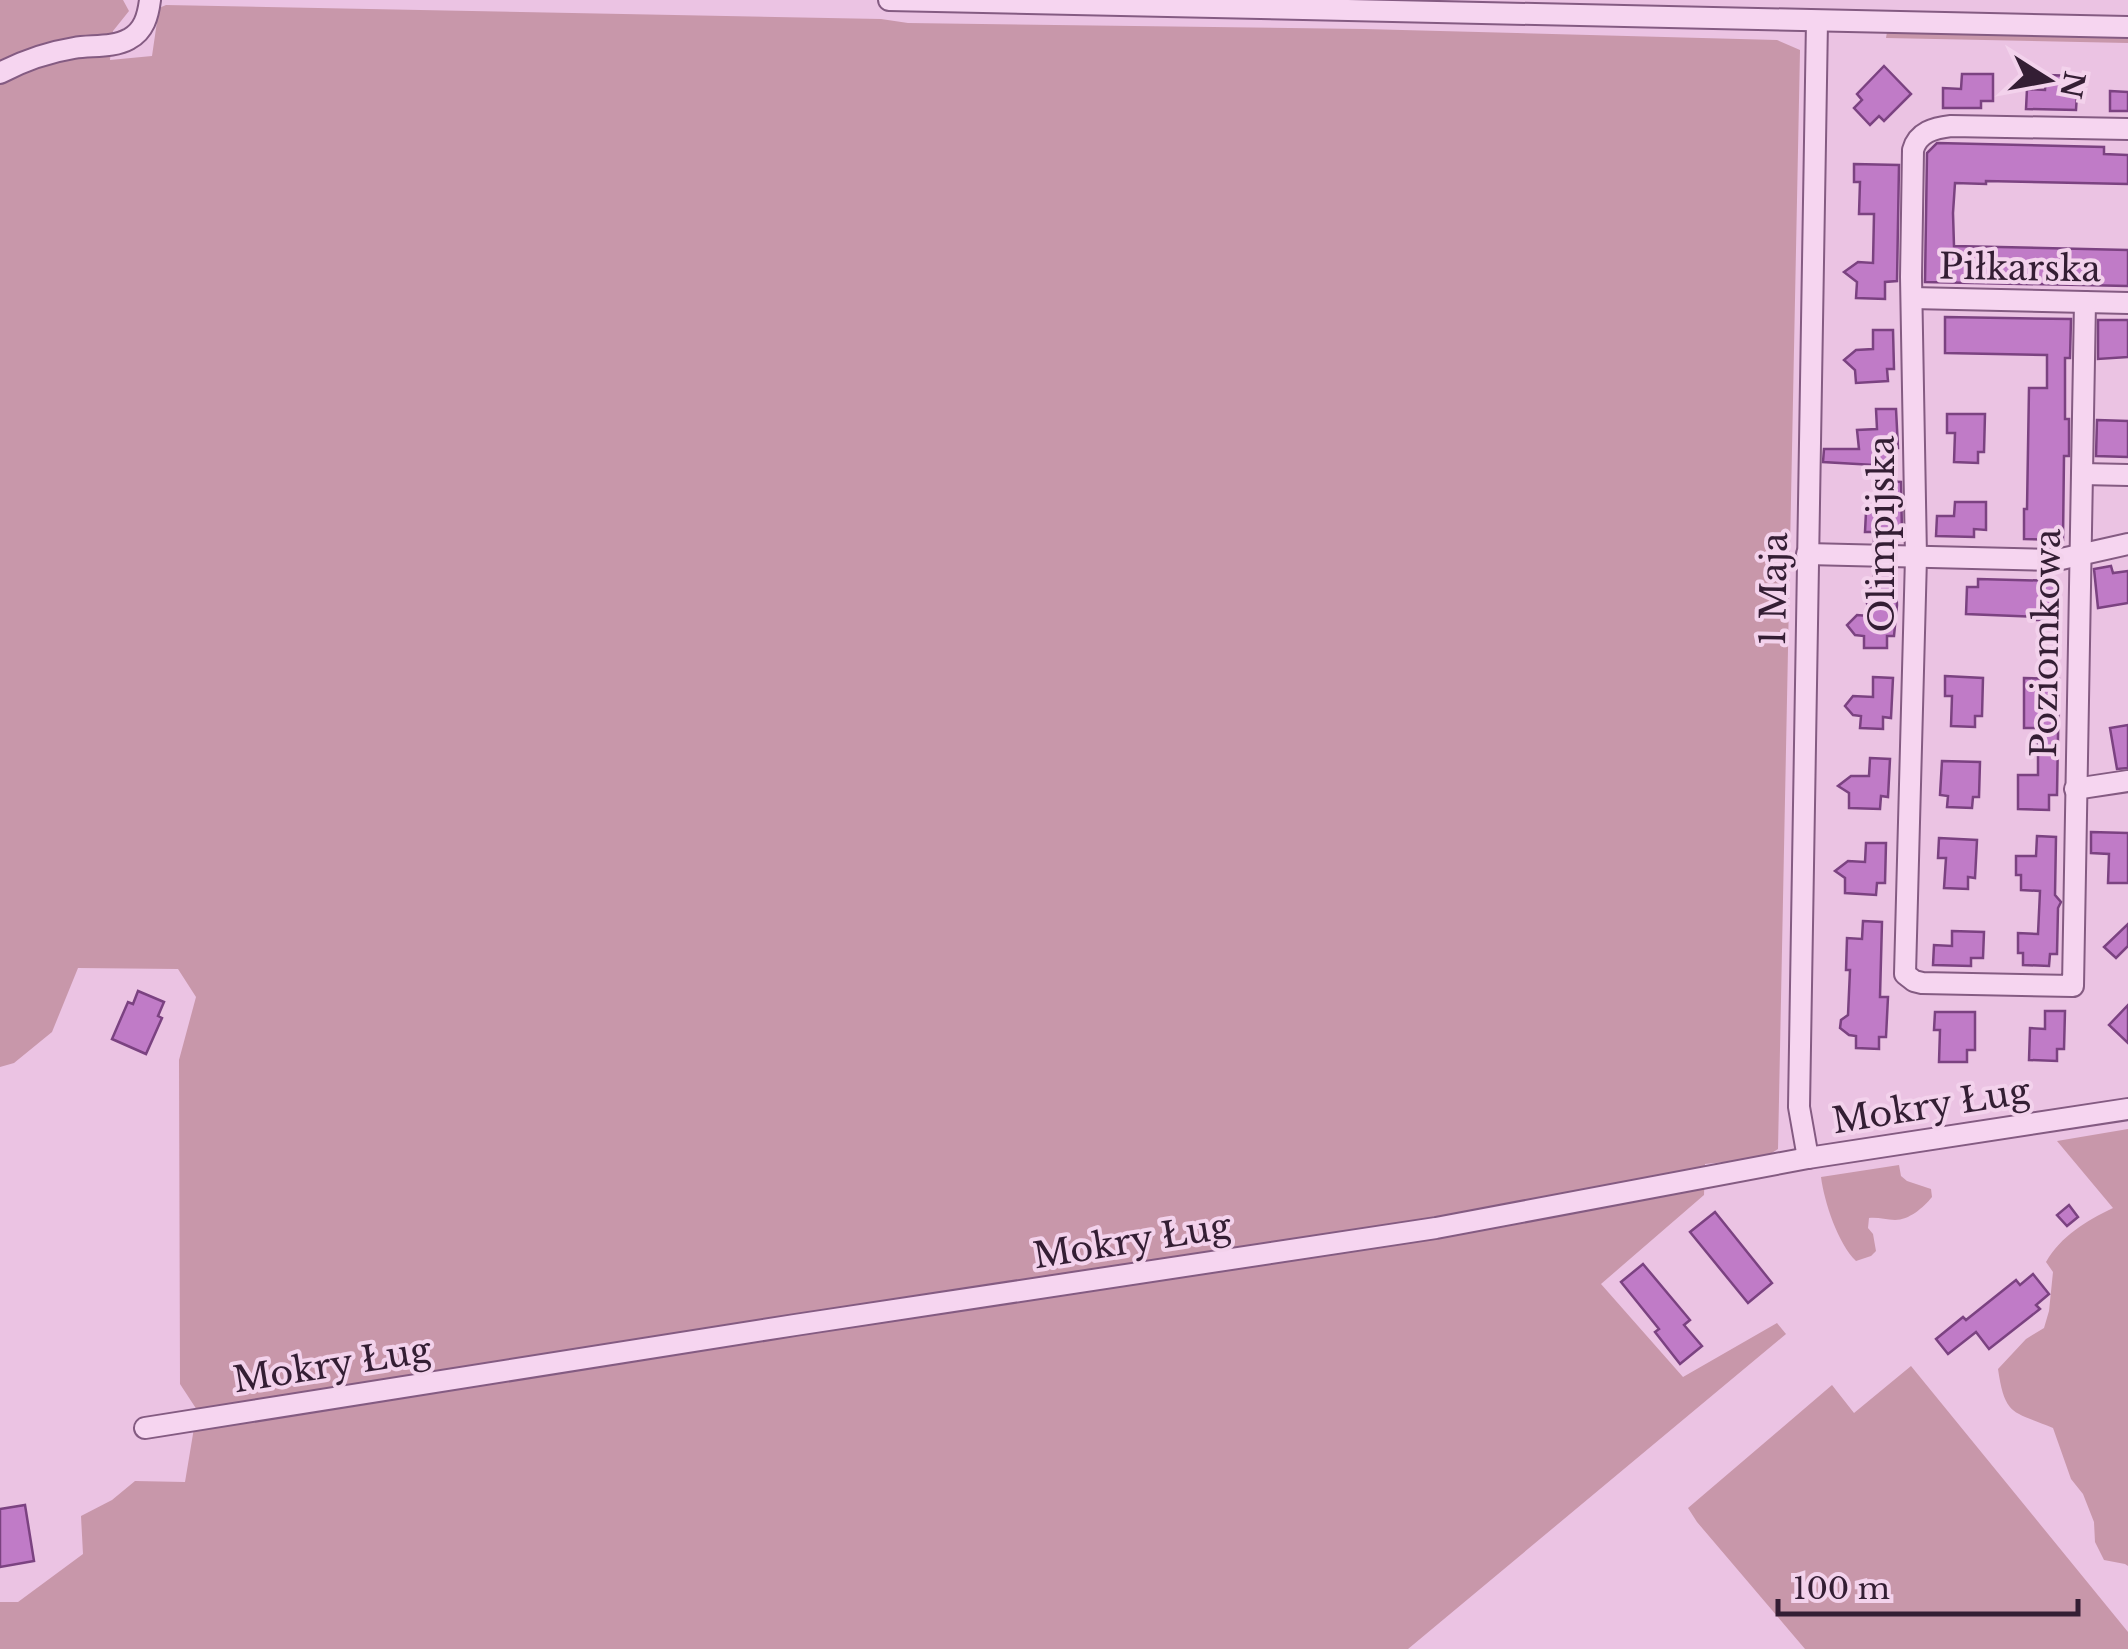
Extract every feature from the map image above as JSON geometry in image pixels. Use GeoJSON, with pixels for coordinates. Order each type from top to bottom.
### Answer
{"type":"FeatureCollection","features":[{"type":"Feature","properties":{"kind":"street"},"geometry":{"type":"LineString","coordinates":[[0,73],[18,63],[71,48],[130,39],[148,18],[150,0]]}},
{"type":"Feature","properties":{"kind":"street"},"geometry":{"type":"LineString","coordinates":[[888,0],[1756,10],[1817,21],[2128,27]]}},
{"type":"Feature","properties":{"kind":"street","name":"1 Maja"},"geometry":{"type":"LineString","coordinates":[[1808,1158],[1799,1108],[1817,21]]}},
{"type":"Feature","properties":{"kind":"street","name":"Olimpijska"},"geometry":{"type":"LineString","coordinates":[[2073,986],[1930,984],[1914,981],[1905,974],[1916,557],[1913,150],[1932,128],[1951,126],[2128,129]]}},
{"type":"Feature","properties":{"kind":"street","name":"Piłkarska"},"geometry":{"type":"LineString","coordinates":[[1912,298],[2128,303]]}},
{"type":"Feature","properties":{"kind":"street","name":"Poziomkowa"},"geometry":{"type":"LineString","coordinates":[[2073,986],[2085,302]]}},
{"type":"Feature","properties":{"kind":"street"},"geometry":{"type":"LineString","coordinates":[[2082,474],[2128,475]]}},
{"type":"Feature","properties":{"kind":"street"},"geometry":{"type":"LineString","coordinates":[[1808,554],[2056,560],[2128,544]]}},
{"type":"Feature","properties":{"kind":"street"},"geometry":{"type":"LineString","coordinates":[[2075,789],[2128,780]]}},
{"type":"Feature","properties":{"kind":"street","name":"Mokry Ług"},"geometry":{"type":"LineString","coordinates":[[145,1428],[1436,1228],[1808,1158],[2128,1109]]}},
{"type":"Feature","properties":{"kind":"shaded area"},"geometry":{"type":"Polygon","coordinates":[[[0,0],[123,0],[129,11],[113,31],[110,60],[152,56],[159,8],[166,5],[1777,40],[1800,50],[1778,1149],[1764,1158],[1705,1164],[1704,1195],[1601,1284],[1683,1377],[1777,1323],[1786,1334],[1408,1649],[0,1649],[0,1602],[18,1602],[83,1554],[81,1516],[112,1500],[135,1481],[185,1482],[197,1410],[180,1384],[179,1060],[196,997],[178,969],[78,968],[52,1032],[14,1063],[0,1067],[0,0]]]}},
{"type":"Feature","properties":{"kind":"shaded area"},"geometry":{"type":"Polygon","coordinates":[[[1887,32],[2128,37],[2128,43],[1886,38],[1887,32]]]}},
{"type":"Feature","properties":{"kind":"shaded area"},"geometry":{"type":"Polygon","coordinates":[[[2128,1129],[2128,1566],[2104,1560],[2095,1542],[2094,1522],[2083,1494],[2071,1479],[2053,1428],[2013,1410],[2004,1396],[1998,1369],[2026,1339],[2044,1328],[2053,1272],[2046,1262],[2052,1253],[2075,1230],[2113,1208],[2057,1141],[2128,1129]]]}},
{"type":"Feature","properties":{"kind":"shaded area"},"geometry":{"type":"Polygon","coordinates":[[[1899,1165],[1901,1176],[1931,1189],[1932,1197],[1905,1218],[1869,1218],[1868,1228],[1876,1251],[1856,1261],[1833,1222],[1821,1177],[1899,1165]]]}},
{"type":"Feature","properties":{"kind":"shaded area"},"geometry":{"type":"Polygon","coordinates":[[[1911,1366],[2128,1632],[2128,1649],[1805,1649],[1697,1522],[1688,1508],[1832,1385],[1854,1413],[1911,1366]]]}},
{"type":"Feature","properties":{"kind":"building"},"geometry":{"type":"Polygon","coordinates":[[[1884,66],[1911,94],[1884,121],[1879,116],[1870,125],[1854,108],[1862,100],[1857,94],[1884,66]]]}},
{"type":"Feature","properties":{"kind":"building"},"geometry":{"type":"Polygon","coordinates":[[[1962,74],[1993,74],[1993,101],[1981,101],[1981,108],[1943,108],[1943,88],[1961,89],[1962,74]]]}},
{"type":"Feature","properties":{"kind":"building"},"geometry":{"type":"Polygon","coordinates":[[[2046,75],[2078,76],[2076,110],[2026,109],[2027,89],[2045,90],[2046,75]]]}},
{"type":"Feature","properties":{"kind":"building"},"geometry":{"type":"Polygon","coordinates":[[[2110,91],[2128,92],[2128,111],[2110,111],[2110,91]]]}},
{"type":"Feature","properties":{"kind":"building"},"geometry":{"type":"Polygon","coordinates":[[[1937,143],[2104,147],[2104,154],[2128,155],[2128,184],[1955,183],[1953,213],[1954,246],[2128,250],[2128,286],[1925,282],[1927,153],[1937,143]]]}},
{"type":"Feature","properties":{"kind":"building"},"geometry":{"type":"Polygon","coordinates":[[[1854,164],[1899,165],[1897,281],[1885,282],[1885,299],[1856,298],[1857,282],[1844,272],[1858,262],[1873,263],[1874,214],[1859,214],[1860,182],[1854,182],[1854,164]]]}},
{"type":"Feature","properties":{"kind":"building"},"geometry":{"type":"Polygon","coordinates":[[[1945,317],[2071,319],[2070,358],[2065,358],[2069,456],[2064,456],[2063,540],[2024,539],[2029,388],[2047,388],[2047,355],[1945,353],[1945,317]]]}},
{"type":"Feature","properties":{"kind":"building"},"geometry":{"type":"Polygon","coordinates":[[[2098,320],[2128,320],[2128,357],[2098,359],[2098,320]]]}},
{"type":"Feature","properties":{"kind":"building"},"geometry":{"type":"Polygon","coordinates":[[[1873,330],[1893,330],[1894,369],[1887,369],[1888,381],[1856,383],[1855,370],[1844,360],[1856,350],[1873,349],[1873,330]]]}},
{"type":"Feature","properties":{"kind":"building"},"geometry":{"type":"Polygon","coordinates":[[[1876,409],[1896,409],[1898,448],[1890,448],[1891,466],[1823,462],[1824,449],[1859,449],[1857,430],[1877,429],[1876,409]]]}},
{"type":"Feature","properties":{"kind":"building"},"geometry":{"type":"Polygon","coordinates":[[[1947,414],[1985,414],[1984,452],[1978,452],[1978,463],[1954,462],[1955,433],[1947,433],[1947,414]]]}},
{"type":"Feature","properties":{"kind":"building"},"geometry":{"type":"Polygon","coordinates":[[[2097,420],[2128,421],[2128,457],[2096,456],[2097,420]]]}},
{"type":"Feature","properties":{"kind":"building"},"geometry":{"type":"Polygon","coordinates":[[[1886,481],[1901,482],[1902,533],[1897,533],[1896,542],[1874,542],[1874,532],[1865,532],[1866,512],[1885,513],[1886,481]]]}},
{"type":"Feature","properties":{"kind":"building"},"geometry":{"type":"Polygon","coordinates":[[[1955,502],[1986,502],[1986,530],[1974,529],[1974,537],[1936,536],[1937,516],[1954,516],[1955,502]]]}},
{"type":"Feature","properties":{"kind":"building"},"geometry":{"type":"Polygon","coordinates":[[[2111,566],[2113,573],[2128,571],[2128,603],[2098,608],[2094,569],[2111,566]]]}},
{"type":"Feature","properties":{"kind":"building"},"geometry":{"type":"Polygon","coordinates":[[[1874,569],[1895,570],[1894,636],[1887,636],[1887,648],[1864,648],[1864,636],[1855,635],[1847,625],[1857,615],[1870,616],[1865,595],[1873,585],[1874,569]]]}},
{"type":"Feature","properties":{"kind":"building"},"geometry":{"type":"Polygon","coordinates":[[[1978,579],[2057,581],[2057,620],[1966,614],[1967,587],[1978,587],[1978,579]]]}},
{"type":"Feature","properties":{"kind":"building"},"geometry":{"type":"Polygon","coordinates":[[[1945,676],[1983,678],[1982,716],[1975,716],[1975,727],[1951,726],[1952,696],[1945,696],[1945,676]]]}},
{"type":"Feature","properties":{"kind":"building"},"geometry":{"type":"Polygon","coordinates":[[[1873,677],[1893,678],[1891,718],[1883,717],[1883,729],[1860,728],[1861,716],[1853,715],[1845,706],[1853,696],[1873,697],[1873,677]]]}},
{"type":"Feature","properties":{"kind":"building"},"geometry":{"type":"Polygon","coordinates":[[[2024,678],[2059,679],[2057,795],[2049,795],[2049,810],[2018,809],[2018,775],[2038,775],[2038,728],[2024,728],[2024,678]]]}},
{"type":"Feature","properties":{"kind":"building"},"geometry":{"type":"Polygon","coordinates":[[[2128,725],[2128,768],[2117,769],[2110,728],[2128,725]]]}},
{"type":"Feature","properties":{"kind":"building"},"geometry":{"type":"Polygon","coordinates":[[[1870,758],[1890,759],[1888,797],[1881,796],[1880,809],[1849,808],[1849,793],[1838,786],[1851,776],[1869,776],[1870,758]]]}},
{"type":"Feature","properties":{"kind":"building"},"geometry":{"type":"Polygon","coordinates":[[[1942,761],[1980,762],[1979,797],[1973,797],[1972,808],[1947,807],[1948,796],[1940,795],[1942,761]]]}},
{"type":"Feature","properties":{"kind":"building"},"geometry":{"type":"Polygon","coordinates":[[[2091,832],[2128,833],[2128,883],[2108,883],[2109,854],[2091,853],[2091,832]]]}},
{"type":"Feature","properties":{"kind":"building"},"geometry":{"type":"Polygon","coordinates":[[[2037,836],[2056,837],[2055,895],[2061,902],[2057,954],[2050,954],[2049,966],[2023,965],[2023,953],[2018,953],[2018,933],[2038,934],[2040,891],[2021,890],[2016,856],[2036,856],[2037,836]]]}},
{"type":"Feature","properties":{"kind":"building"},"geometry":{"type":"Polygon","coordinates":[[[1939,838],[1977,840],[1975,878],[1968,877],[1968,889],[1944,888],[1946,858],[1938,858],[1939,838]]]}},
{"type":"Feature","properties":{"kind":"building"},"geometry":{"type":"Polygon","coordinates":[[[1866,843],[1886,843],[1885,883],[1877,883],[1876,895],[1845,893],[1845,878],[1835,871],[1848,861],[1865,862],[1866,843]]]}},
{"type":"Feature","properties":{"kind":"building"},"geometry":{"type":"Polygon","coordinates":[[[1863,921],[1882,922],[1880,997],[1888,997],[1886,1037],[1879,1037],[1879,1049],[1856,1048],[1856,1036],[1840,1028],[1841,1020],[1848,1015],[1847,938],[1862,939],[1863,921]]]}},
{"type":"Feature","properties":{"kind":"building"},"geometry":{"type":"Polygon","coordinates":[[[2128,924],[2128,946],[2116,958],[2104,947],[2128,924]]]}},
{"type":"Feature","properties":{"kind":"building"},"geometry":{"type":"Polygon","coordinates":[[[1952,931],[1984,932],[1983,958],[1971,958],[1971,966],[1933,965],[1934,945],[1952,946],[1952,931]]]}},
{"type":"Feature","properties":{"kind":"building"},"geometry":{"type":"Polygon","coordinates":[[[138,991],[164,1002],[158,1016],[162,1018],[146,1054],[112,1039],[128,1002],[133,1004],[138,991]]]}},
{"type":"Feature","properties":{"kind":"building"},"geometry":{"type":"Polygon","coordinates":[[[2128,1005],[2128,1043],[2109,1025],[2128,1005]]]}},
{"type":"Feature","properties":{"kind":"building"},"geometry":{"type":"Polygon","coordinates":[[[2045,1011],[2065,1011],[2064,1049],[2057,1049],[2057,1061],[2029,1060],[2030,1028],[2045,1029],[2045,1011]]]}},
{"type":"Feature","properties":{"kind":"building"},"geometry":{"type":"Polygon","coordinates":[[[1935,1012],[1975,1012],[1975,1050],[1967,1050],[1967,1062],[1939,1062],[1940,1030],[1934,1030],[1935,1012]]]}},
{"type":"Feature","properties":{"kind":"building"},"geometry":{"type":"Polygon","coordinates":[[[2069,1205],[2078,1217],[2067,1226],[2057,1215],[2069,1205]]]}},
{"type":"Feature","properties":{"kind":"building"},"geometry":{"type":"Polygon","coordinates":[[[1715,1212],[1772,1283],[1748,1303],[1690,1232],[1715,1212]]]}},
{"type":"Feature","properties":{"kind":"building"},"geometry":{"type":"Polygon","coordinates":[[[1643,1264],[1690,1320],[1684,1325],[1702,1346],[1680,1364],[1655,1332],[1659,1329],[1621,1282],[1643,1264]]]}},
{"type":"Feature","properties":{"kind":"building"},"geometry":{"type":"Polygon","coordinates":[[[2033,1274],[2049,1294],[2036,1305],[2040,1309],[1989,1349],[1976,1332],[1948,1354],[1936,1339],[2016,1280],[2020,1285],[2033,1274]]]}},
{"type":"Feature","properties":{"kind":"building"},"geometry":{"type":"Polygon","coordinates":[[[25,1505],[34,1561],[0,1567],[0,1509],[25,1505]]]}}]}
